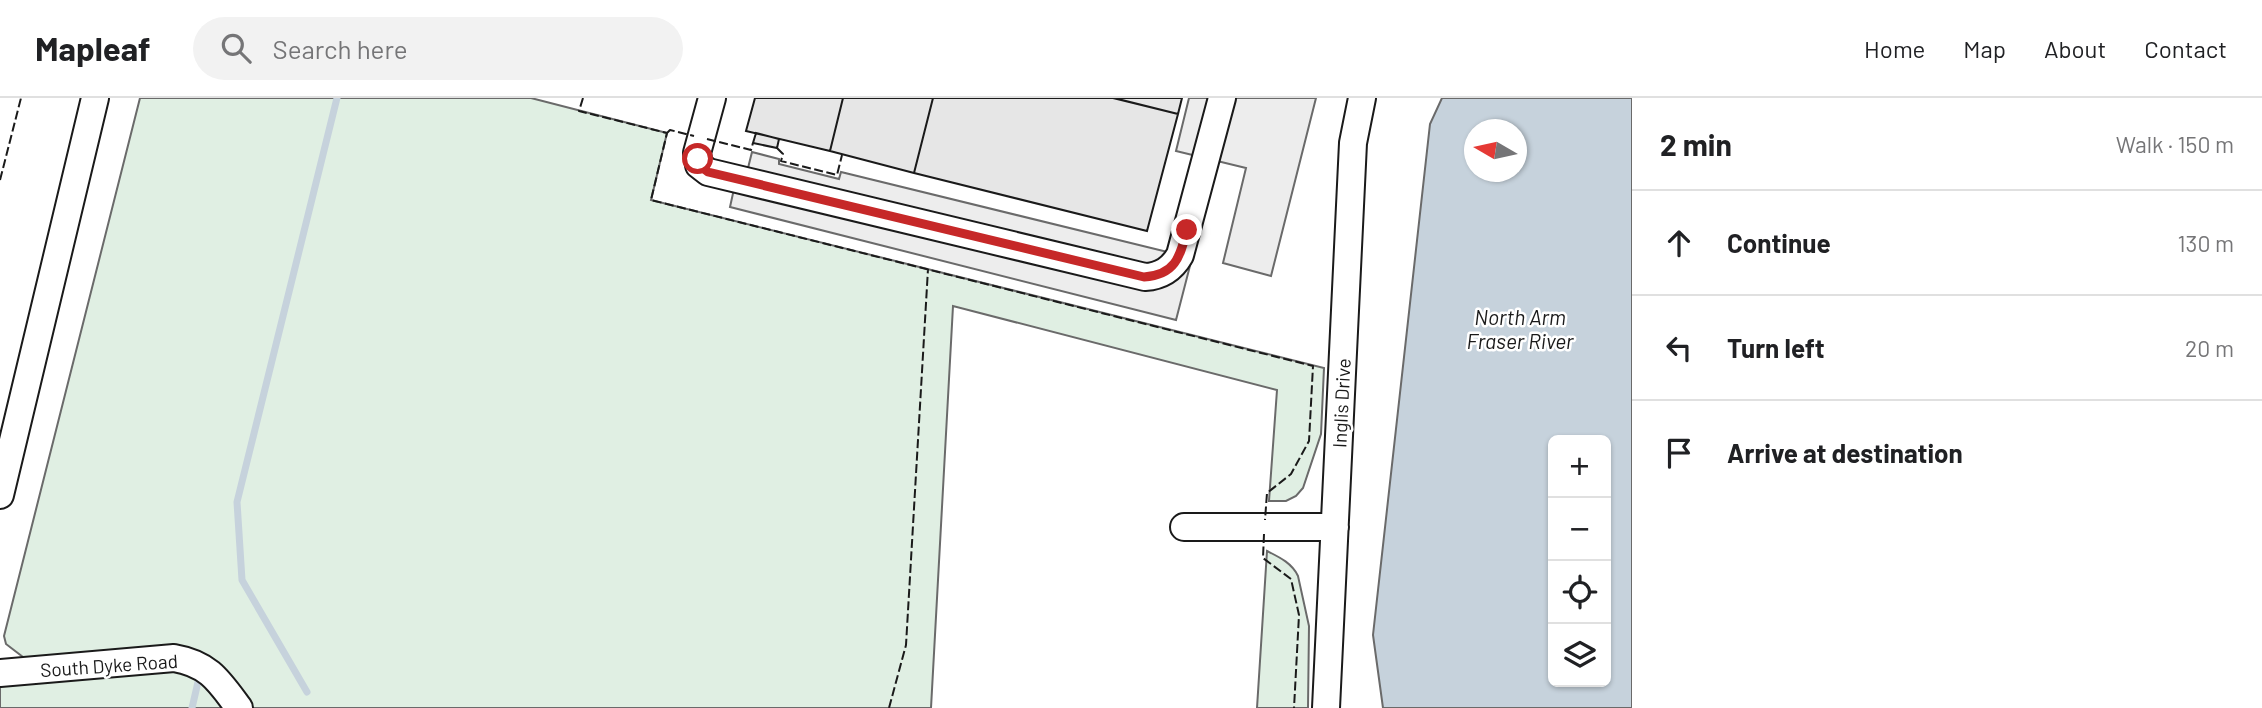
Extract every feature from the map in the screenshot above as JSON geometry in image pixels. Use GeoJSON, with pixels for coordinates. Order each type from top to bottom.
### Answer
{"type":"FeatureCollection","features":[{"type":"Feature","properties":{"kind":"street"},"geometry":{"type":"LineString","coordinates":[[0,495],[95,98]]}},
{"type":"Feature","properties":{"kind":"street"},"geometry":{"type":"LineString","coordinates":[[712,98],[697,153],[699,165],[708,172],[1144,277],[1155,277],[1174,265],[1180,255],[1222,98]]}},
{"type":"Feature","properties":{"kind":"street","name":"Inglis Drive"},"geometry":{"type":"LineString","coordinates":[[1326,708],[1353,143],[1362,98]]}},
{"type":"Feature","properties":{"kind":"street"},"geometry":{"type":"LineString","coordinates":[[1184,527],[1335,527]]}},
{"type":"Feature","properties":{"kind":"street","name":"South Dyke Road"},"geometry":{"type":"LineString","coordinates":[[0,673],[174,658],[192,661],[205,668],[217,678],[239,708]]}},
{"type":"Feature","properties":{"kind":"green space"},"geometry":{"type":"Polygon","coordinates":[[[140,98],[531,98],[667,133],[651,200],[1324,368],[1321,434],[1303,488],[1296,496],[1286,501],[1269,501],[1277,390],[953,306],[931,708],[250,708],[221,669],[23,657],[6,644],[4,636],[140,98]]]}},
{"type":"Feature","properties":{"kind":"green space"},"geometry":{"type":"Polygon","coordinates":[[[1267,551],[1289,564],[1298,576],[1309,626],[1308,708],[1257,708],[1267,551]]]}},
{"type":"Feature","properties":{"kind":"green space"},"geometry":{"type":"Polygon","coordinates":[[[175,667],[201,676],[228,708],[0,708],[0,686],[11,680],[175,667]]]}},
{"type":"Feature","properties":{"kind":"shaded area"},"geometry":{"type":"Polygon","coordinates":[[[1189,98],[1316,98],[1271,276],[1223,263],[1246,168],[1176,151],[1189,98]]]}},
{"type":"Feature","properties":{"kind":"shaded area"},"geometry":{"type":"Polygon","coordinates":[[[752,152],[779,159],[779,164],[839,179],[841,172],[1192,258],[1176,320],[730,207],[739,166],[748,168],[752,152]]]}},
{"type":"Feature","properties":{"kind":"water","name":"North Arm Fraser River"},"geometry":{"type":"Polygon","coordinates":[[[1442,98],[1632,98],[1632,708],[1383,708],[1373,635],[1430,124],[1442,98]]]}},
{"type":"Feature","properties":{"kind":"building"},"geometry":{"type":"Polygon","coordinates":[[[755,98],[843,98],[830,151],[746,131],[755,98]]]}},
{"type":"Feature","properties":{"kind":"building"},"geometry":{"type":"Polygon","coordinates":[[[843,98],[933,98],[914,173],[830,151],[843,98]]]}},
{"type":"Feature","properties":{"kind":"building"},"geometry":{"type":"Polygon","coordinates":[[[933,98],[1113,98],[1178,114],[1147,231],[914,173],[933,98]]]}},
{"type":"Feature","properties":{"kind":"building"},"geometry":{"type":"Polygon","coordinates":[[[1114,98],[1182,98],[1178,114],[1114,98]]]}},
{"type":"Feature","properties":{"kind":"building"},"geometry":{"type":"Polygon","coordinates":[[[756,133],[779,139],[777,148],[753,143],[756,133]]]}},
{"type":"Feature","properties":{"kind":"waterway"},"geometry":{"type":"LineString","coordinates":[[307,692],[242,580],[237,502],[337,98]]}},
{"type":"Feature","properties":{"kind":"waterway"},"geometry":{"type":"LineString","coordinates":[[192,708],[198,682]]}},
{"type":"Feature","properties":{"kind":"fence"},"geometry":{"type":"LineString","coordinates":[[0,180],[21,98]]}},
{"type":"Feature","properties":{"kind":"fence"},"geometry":{"type":"LineString","coordinates":[[583,98],[579,111],[667,133],[651,200],[1313,366],[1309,441],[1291,474],[1267,493],[1265,520]]}},
{"type":"Feature","properties":{"kind":"fence"},"geometry":{"type":"LineString","coordinates":[[667,133],[670,130],[694,136]]}},
{"type":"Feature","properties":{"kind":"fence"},"geometry":{"type":"LineString","coordinates":[[707,139],[751,150],[753,143]]}},
{"type":"Feature","properties":{"kind":"fence"},"geometry":{"type":"LineString","coordinates":[[777,148],[783,154],[781,161],[837,175],[842,155]]}},
{"type":"Feature","properties":{"kind":"fence"},"geometry":{"type":"LineString","coordinates":[[889,708],[906,645],[928,269]]}},
{"type":"Feature","properties":{"kind":"fence"},"geometry":{"type":"LineString","coordinates":[[1264,534],[1263,558],[1291,579],[1299,615],[1294,708]]}},
{"type":"Feature","properties":{"kind":"route"},"geometry":{"type":"LineString","coordinates":[[698,159],[699,165],[708,172],[1133,276],[1155,277],[1166,272],[1180,255],[1187,230]]}}]}
